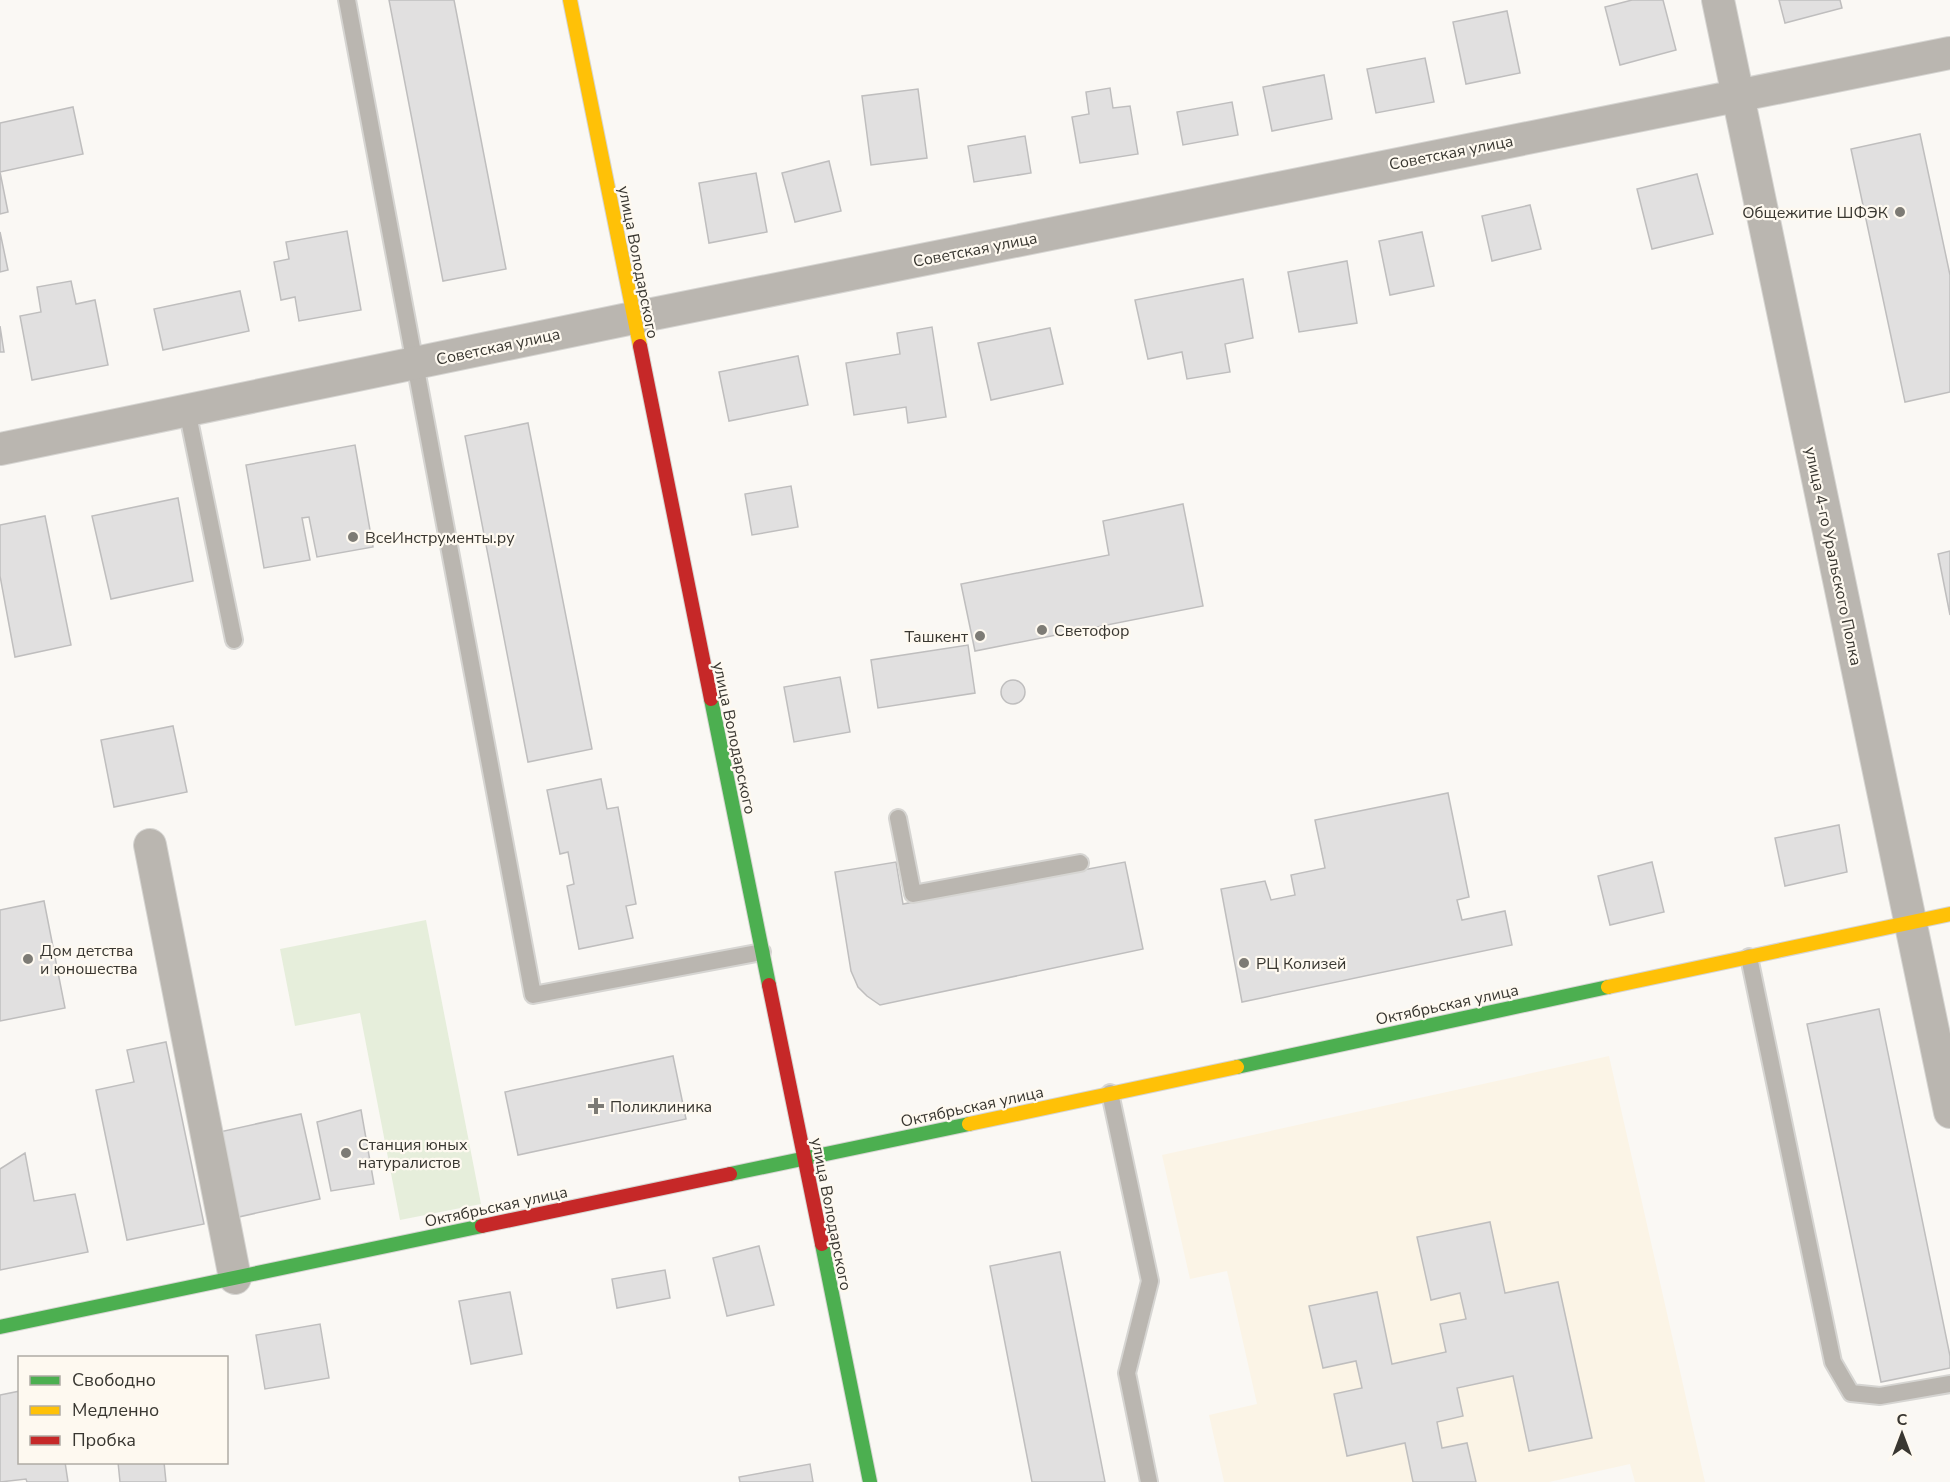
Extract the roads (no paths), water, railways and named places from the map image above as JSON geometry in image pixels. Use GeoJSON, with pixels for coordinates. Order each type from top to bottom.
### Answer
{"type":"FeatureCollection","features":[{"type":"Feature","properties":{"kind":"street","name":"улица Володарского"},"geometry":{"type":"LineString","coordinates":[[570,0],[870,1482]]}},
{"type":"Feature","properties":{"kind":"street","name":"улица 4-го Уральского Полка"},"geometry":{"type":"LineString","coordinates":[[1718,0],[1950,1112]]}},
{"type":"Feature","properties":{"kind":"street","name":"Советская улица"},"geometry":{"type":"LineString","coordinates":[[0,449],[633,318],[1950,53]]}},
{"type":"Feature","properties":{"kind":"street"},"geometry":{"type":"LineString","coordinates":[[150,845],[235,1278]]}},
{"type":"Feature","properties":{"kind":"street","name":"Октябрьская улица"},"geometry":{"type":"LineString","coordinates":[[0,1327],[804,1159],[1950,914]]}},
{"type":"Feature","properties":{"kind":"lane"},"geometry":{"type":"LineString","coordinates":[[347,0],[533,995],[762,952]]}},
{"type":"Feature","properties":{"kind":"lane"},"geometry":{"type":"LineString","coordinates":[[187,410],[234,640]]}},
{"type":"Feature","properties":{"kind":"lane"},"geometry":{"type":"LineString","coordinates":[[898,818],[913,894],[1080,863]]}},
{"type":"Feature","properties":{"kind":"lane"},"geometry":{"type":"LineString","coordinates":[[1749,957],[1833,1362],[1851,1393],[1880,1396],[1950,1384]]}},
{"type":"Feature","properties":{"kind":"lane"},"geometry":{"type":"LineString","coordinates":[[1110,1093],[1150,1281],[1127,1373],[1149,1482]]}},
{"type":"Feature","properties":{"kind":"place","name":"Общежитие ШФЭК"},"geometry":{"type":"Point","coordinates":[1900,212]}},
{"type":"Feature","properties":{"kind":"place","name":"ВсеИнструменты.ру"},"geometry":{"type":"Point","coordinates":[353,537]}},
{"type":"Feature","properties":{"kind":"place","name":"Светофор"},"geometry":{"type":"Point","coordinates":[1042,630]}},
{"type":"Feature","properties":{"kind":"place","name":"Ташкент"},"geometry":{"type":"Point","coordinates":[980,636]}},
{"type":"Feature","properties":{"kind":"place","name":"Дом детства и юношества"},"geometry":{"type":"Point","coordinates":[28,959]}},
{"type":"Feature","properties":{"kind":"place","name":"РЦ Колизей"},"geometry":{"type":"Point","coordinates":[1244,963]}},
{"type":"Feature","properties":{"kind":"place","name":"Поликлиника"},"geometry":{"type":"Point","coordinates":[596,1106]}},
{"type":"Feature","properties":{"kind":"place","name":"Станция юных натуралистов"},"geometry":{"type":"Point","coordinates":[346,1153]}}]}
